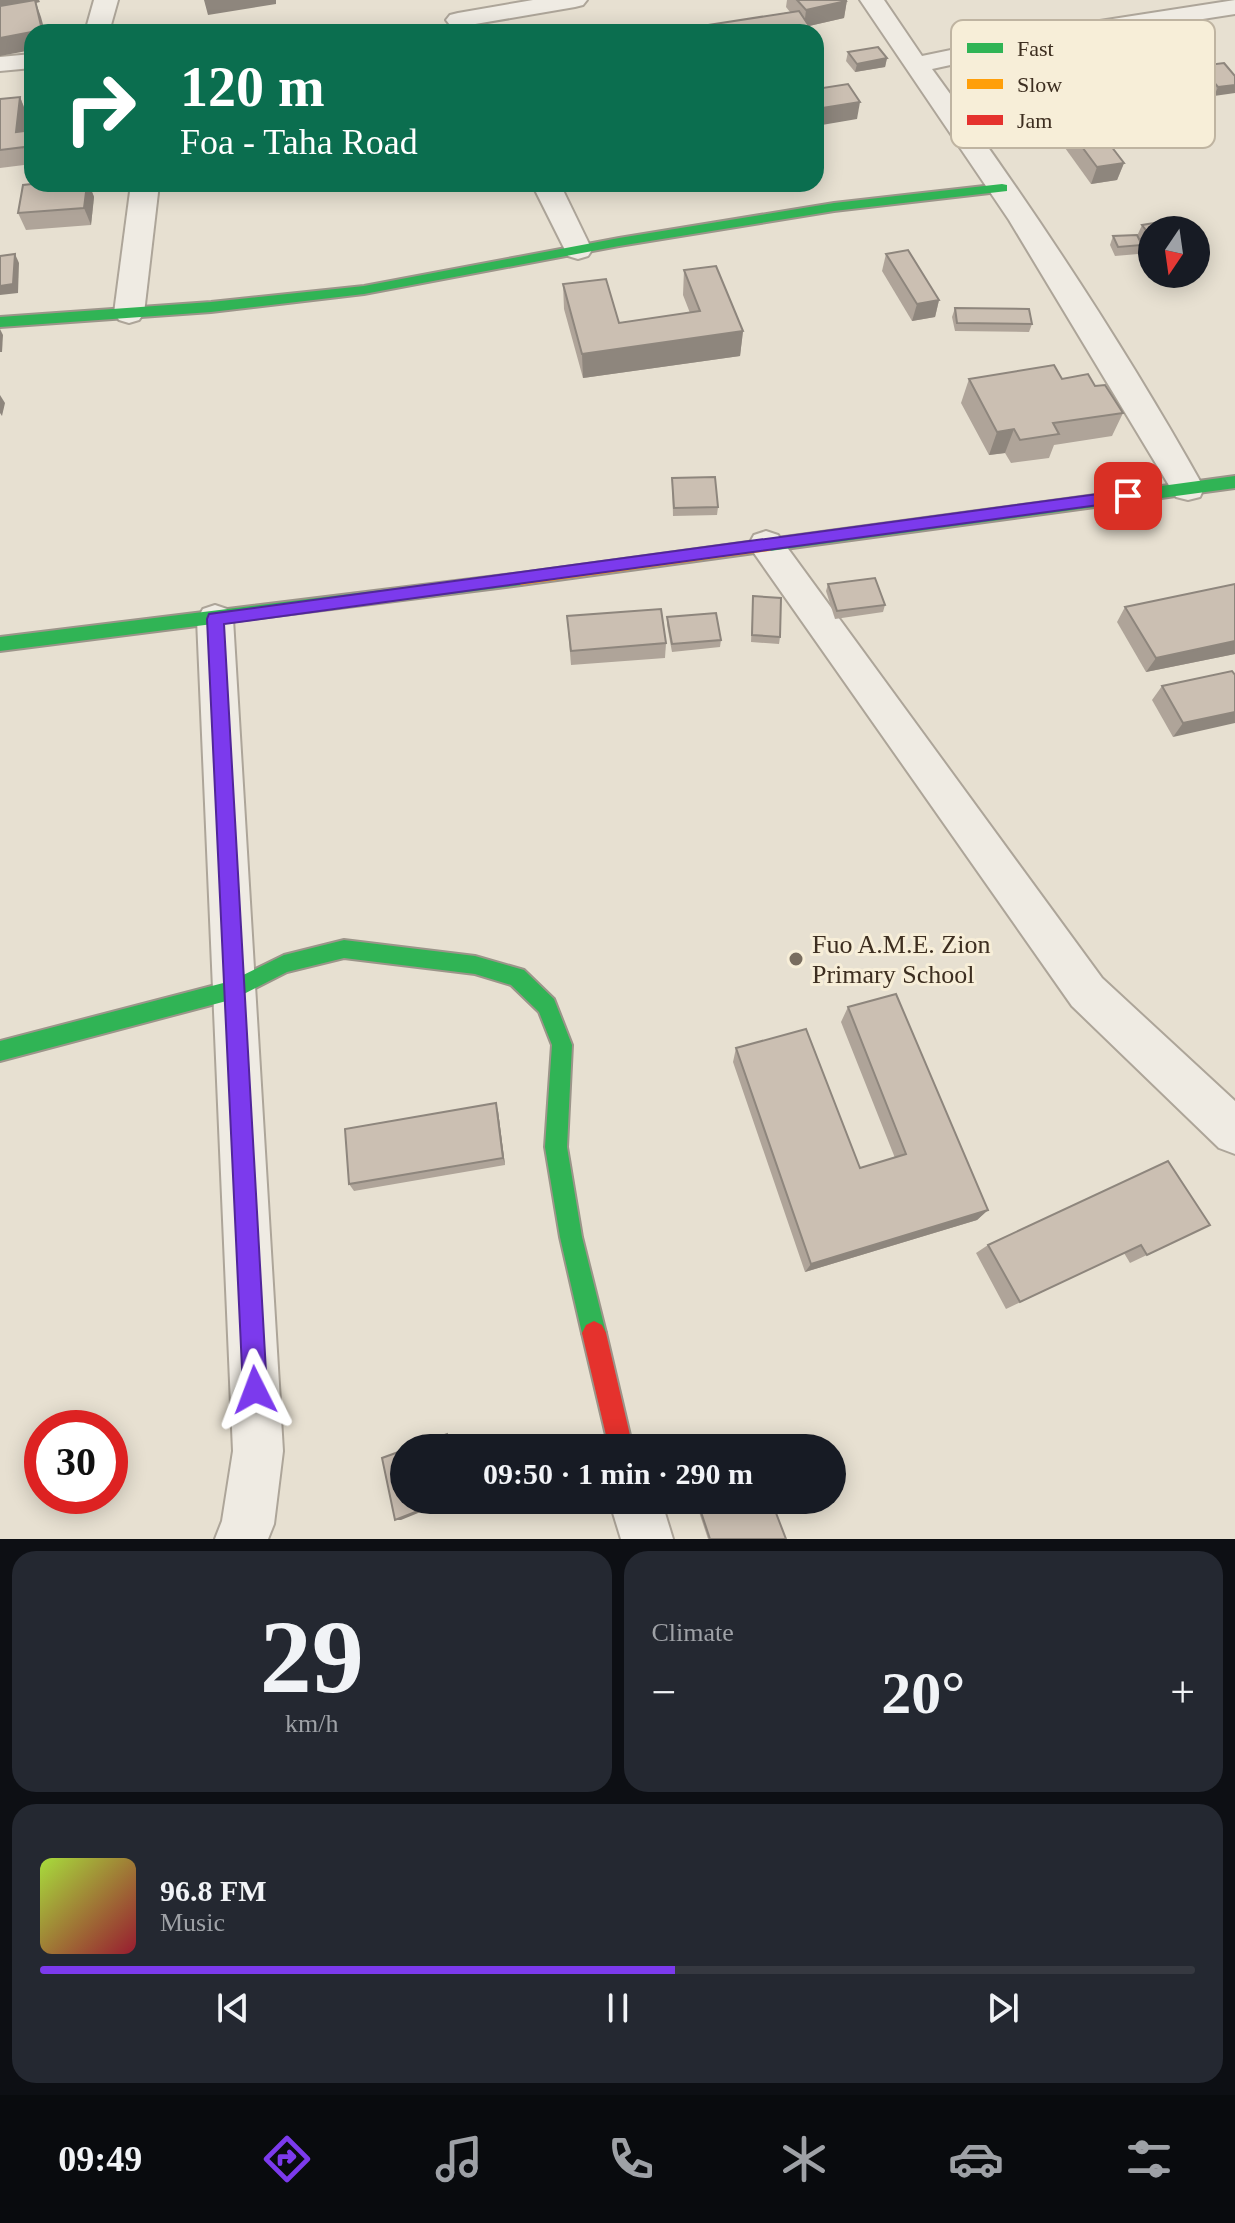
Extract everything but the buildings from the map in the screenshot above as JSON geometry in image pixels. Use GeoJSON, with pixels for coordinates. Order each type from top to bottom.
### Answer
{"type":"FeatureCollection","features":[{"type":"Feature","properties":{"kind":"street"},"geometry":{"type":"LineString","coordinates":[[99,24],[106,0]]}},
{"type":"Feature","properties":{"kind":"street"},"geometry":{"type":"LineString","coordinates":[[457,17],[575,0]]}},
{"type":"Feature","properties":{"kind":"street"},"geometry":{"type":"LineString","coordinates":[[872,0],[951,112]]}},
{"type":"Feature","properties":{"kind":"street"},"geometry":{"type":"LineString","coordinates":[[1151,20],[1235,7]]}},
{"type":"Feature","properties":{"kind":"street"},"geometry":{"type":"LineString","coordinates":[[916,65],[951,58]]}},
{"type":"Feature","properties":{"kind":"street"},"geometry":{"type":"LineString","coordinates":[[0,64],[24,62]]}},
{"type":"Feature","properties":{"kind":"street"},"geometry":{"type":"LineString","coordinates":[[976,148],[1069,288],[1188,488]]}},
{"type":"Feature","properties":{"kind":"street"},"geometry":{"type":"LineString","coordinates":[[0,322],[364,290],[834,207],[1002,188]]}},
{"type":"Feature","properties":{"kind":"street"},"geometry":{"type":"LineString","coordinates":[[129,313],[144,192]]}},
{"type":"Feature","properties":{"kind":"street"},"geometry":{"type":"LineString","coordinates":[[550,192],[578,250]]}},
{"type":"Feature","properties":{"kind":"street"},"geometry":{"type":"LineString","coordinates":[[0,644],[369,600],[1235,482]]}},
{"type":"Feature","properties":{"kind":"street"},"geometry":{"type":"LineString","coordinates":[[766,544],[1087,992],[1235,1132]]}},
{"type":"Feature","properties":{"kind":"street"},"geometry":{"type":"LineString","coordinates":[[215,619],[258,1451],[248,1524],[241,1539]]}},
{"type":"Feature","properties":{"kind":"street"},"geometry":{"type":"LineString","coordinates":[[0,1051],[234,990],[284,964],[344,949],[475,965],[517,977],[547,1006],[562,1045],[556,1147],[571,1237],[618,1434]]}},
{"type":"Feature","properties":{"kind":"street"},"geometry":{"type":"LineString","coordinates":[[639,1514],[647,1539]]}},
{"type":"Feature","properties":{"kind":"traffic: fast"},"geometry":{"type":"LineString","coordinates":[[0,322],[211,307],[364,290],[619,242],[834,207],[1002,188]]}},
{"type":"Feature","properties":{"kind":"traffic: fast"},"geometry":{"type":"LineString","coordinates":[[770,545],[1235,482]]}},
{"type":"Feature","properties":{"kind":"traffic: fast"},"geometry":{"type":"LineString","coordinates":[[0,644],[521,579]]}},
{"type":"Feature","properties":{"kind":"traffic: fast"},"geometry":{"type":"LineString","coordinates":[[0,1051],[234,990],[284,964],[344,949],[475,965],[517,977],[547,1006],[562,1045],[556,1147],[571,1237],[594,1333]]}},
{"type":"Feature","properties":{"kind":"traffic: slow"},"geometry":{"type":"LineString","coordinates":[[521,579],[770,545]]}},
{"type":"Feature","properties":{"kind":"traffic: jam"},"geometry":{"type":"LineString","coordinates":[[594,1333],[618,1434]]}},
{"type":"Feature","properties":{"kind":"place","name":"Fuo A.M.E. Zion Primary School"},"geometry":{"type":"Point","coordinates":[796,959]}},
{"type":"Feature","properties":{"kind":"route"},"geometry":{"type":"LineString","coordinates":[[255,1390],[215,619],[1128,496]]}}]}
